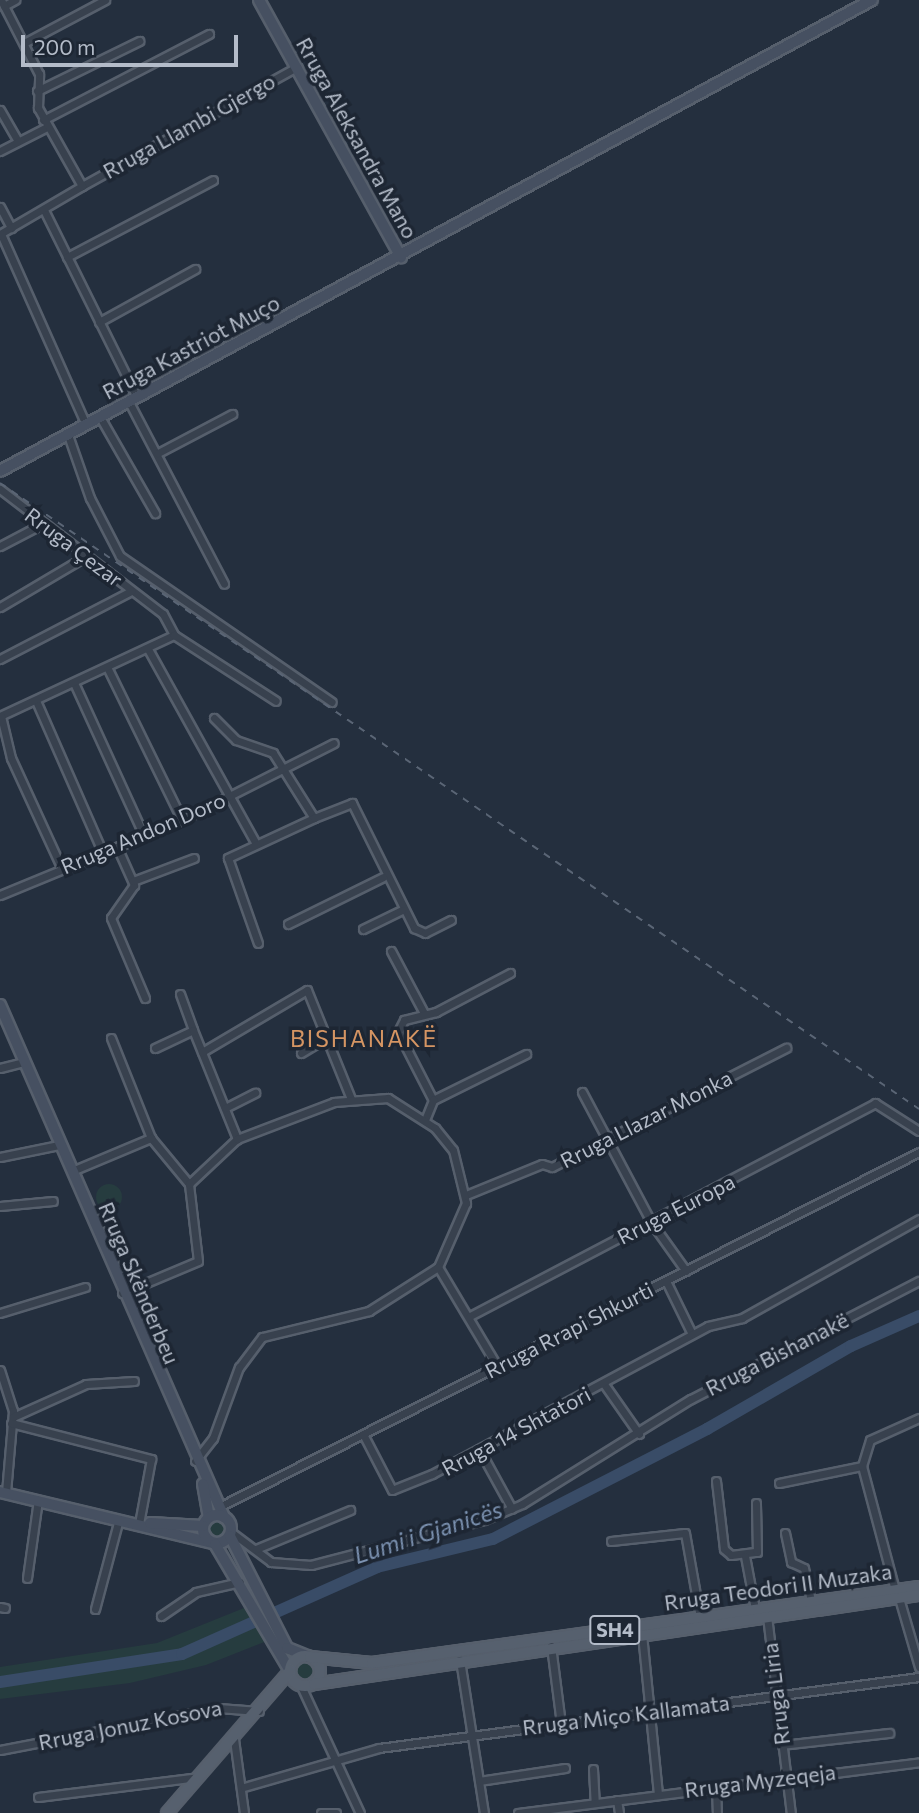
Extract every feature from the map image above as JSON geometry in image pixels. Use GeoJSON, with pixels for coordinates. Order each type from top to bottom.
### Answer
{"type":"FeatureCollection","features":[{"type":"Feature","properties":{"kind":"main road","name":"Rruga Teodori II Muzaka"},"geometry":{"type":"LineString","coordinates":[[314,1684],[460,1659],[767,1616],[897,1594],[919,1587]]}},
{"type":"Feature","properties":{"kind":"main road","name":"Rruga Teodori II Muzaka"},"geometry":{"type":"LineString","coordinates":[[309,1656],[372,1663],[811,1602],[897,1594],[919,1595]]}},
{"type":"Feature","properties":{"kind":"main road","name":"SH4"},"geometry":{"type":"LineString","coordinates":[[167,1813],[270,1700],[290,1671],[309,1656]]}},
{"type":"Feature","properties":{"kind":"main road"},"geometry":{"type":"LineString","coordinates":[[309,1656],[320,1669],[314,1684]]}},
{"type":"Feature","properties":{"kind":"main road"},"geometry":{"type":"LineString","coordinates":[[290,1671],[300,1686]]}},
{"type":"Feature","properties":{"kind":"main road","name":"SH4"},"geometry":{"type":"LineString","coordinates":[[270,1700],[300,1686],[314,1684]]}},
{"type":"Feature","properties":{"kind":"street"},"geometry":{"type":"LineString","coordinates":[[15,0],[2,3],[39,74],[37,91],[45,123],[82,187]]}},
{"type":"Feature","properties":{"kind":"street"},"geometry":{"type":"LineString","coordinates":[[24,43],[105,0]]}},
{"type":"Feature","properties":{"kind":"street","name":"Rruga Aleksandra Mano"},"geometry":{"type":"LineString","coordinates":[[259,0],[401,257]]}},
{"type":"Feature","properties":{"kind":"street","name":"Rruga Kastriot Muço"},"geometry":{"type":"LineString","coordinates":[[0,471],[401,257],[872,0]]}},
{"type":"Feature","properties":{"kind":"street"},"geometry":{"type":"LineString","coordinates":[[0,151],[45,123],[209,34]]}},
{"type":"Feature","properties":{"kind":"street"},"geometry":{"type":"LineString","coordinates":[[37,91],[139,41]]}},
{"type":"Feature","properties":{"kind":"street","name":"Rruga Llambi Gjergo"},"geometry":{"type":"LineString","coordinates":[[1,234],[297,67]]}},
{"type":"Feature","properties":{"kind":"street"},"geometry":{"type":"LineString","coordinates":[[0,110],[18,142]]}},
{"type":"Feature","properties":{"kind":"street"},"geometry":{"type":"LineString","coordinates":[[66,257],[213,180]]}},
{"type":"Feature","properties":{"kind":"street"},"geometry":{"type":"LineString","coordinates":[[0,207],[11,228]]}},
{"type":"Feature","properties":{"kind":"street"},"geometry":{"type":"LineString","coordinates":[[44,210],[223,584]]}},
{"type":"Feature","properties":{"kind":"street"},"geometry":{"type":"LineString","coordinates":[[1,234],[86,425]]}},
{"type":"Feature","properties":{"kind":"street"},"geometry":{"type":"LineString","coordinates":[[99,322],[195,269]]}},
{"type":"Feature","properties":{"kind":"street"},"geometry":{"type":"LineString","coordinates":[[158,453],[232,414]]}},
{"type":"Feature","properties":{"kind":"street"},"geometry":{"type":"LineString","coordinates":[[100,417],[155,513]]}},
{"type":"Feature","properties":{"kind":"street"},"geometry":{"type":"LineString","coordinates":[[68,435],[90,498],[120,556],[332,702]]}},
{"type":"Feature","properties":{"kind":"street","name":"Rruga Çezar"},"geometry":{"type":"LineString","coordinates":[[0,489],[40,525],[131,591],[0,659]]}},
{"type":"Feature","properties":{"kind":"street"},"geometry":{"type":"LineString","coordinates":[[0,546],[40,525]]}},
{"type":"Feature","properties":{"kind":"street"},"geometry":{"type":"LineString","coordinates":[[0,607],[83,558]]}},
{"type":"Feature","properties":{"kind":"street"},"geometry":{"type":"LineString","coordinates":[[131,591],[171,620],[174,635],[276,701]]}},
{"type":"Feature","properties":{"kind":"street"},"geometry":{"type":"LineString","coordinates":[[62,869],[11,758],[1,716],[37,703],[174,635]]}},
{"type":"Feature","properties":{"kind":"street"},"geometry":{"type":"LineString","coordinates":[[148,649],[256,844]]}},
{"type":"Feature","properties":{"kind":"street"},"geometry":{"type":"LineString","coordinates":[[108,669],[182,820]]}},
{"type":"Feature","properties":{"kind":"street"},"geometry":{"type":"LineString","coordinates":[[75,685],[144,836]]}},
{"type":"Feature","properties":{"kind":"street"},"geometry":{"type":"LineString","coordinates":[[37,703],[102,851]]}},
{"type":"Feature","properties":{"kind":"street"},"geometry":{"type":"LineString","coordinates":[[214,718],[236,740],[269,749],[285,768],[314,818]]}},
{"type":"Feature","properties":{"kind":"street","name":"Rruga Andon Doro"},"geometry":{"type":"LineString","coordinates":[[0,895],[182,820],[334,743]]}},
{"type":"Feature","properties":{"kind":"street"},"geometry":{"type":"LineString","coordinates":[[258,943],[226,864],[256,844],[352,803],[383,877],[402,910],[420,932],[451,920]]}},
{"type":"Feature","properties":{"kind":"street"},"geometry":{"type":"LineString","coordinates":[[117,847],[133,881]]}},
{"type":"Feature","properties":{"kind":"street"},"geometry":{"type":"LineString","coordinates":[[145,998],[111,918],[133,881],[194,858]]}},
{"type":"Feature","properties":{"kind":"street"},"geometry":{"type":"LineString","coordinates":[[288,924],[383,877]]}},
{"type":"Feature","properties":{"kind":"street"},"geometry":{"type":"LineString","coordinates":[[363,929],[402,910]]}},
{"type":"Feature","properties":{"kind":"street"},"geometry":{"type":"LineString","coordinates":[[391,951],[424,1013]]}},
{"type":"Feature","properties":{"kind":"street"},"geometry":{"type":"LineString","coordinates":[[433,1100],[398,1032],[404,1020],[510,972]]}},
{"type":"Feature","properties":{"kind":"street"},"geometry":{"type":"LineString","coordinates":[[202,1052],[305,989],[351,1099]]}},
{"type":"Feature","properties":{"kind":"street"},"geometry":{"type":"LineString","coordinates":[[180,994],[237,1139]]}},
{"type":"Feature","properties":{"kind":"street","name":"Rruga Skënderbeu"},"geometry":{"type":"LineString","coordinates":[[0,1005],[201,1477],[222,1512],[259,1608]]}},
{"type":"Feature","properties":{"kind":"street"},"geometry":{"type":"LineString","coordinates":[[155,1048],[193,1030]]}},
{"type":"Feature","properties":{"kind":"street"},"geometry":{"type":"LineString","coordinates":[[111,1038],[150,1138],[189,1184],[198,1261],[122,1293]]}},
{"type":"Feature","properties":{"kind":"street"},"geometry":{"type":"LineString","coordinates":[[301,1053],[326,1038]]}},
{"type":"Feature","properties":{"kind":"street","name":"Rruga Llazar Monka"},"geometry":{"type":"LineString","coordinates":[[466,1195],[542,1164],[552,1167],[786,1048]]}},
{"type":"Feature","properties":{"kind":"street"},"geometry":{"type":"LineString","coordinates":[[425,1120],[433,1100],[526,1054]]}},
{"type":"Feature","properties":{"kind":"street"},"geometry":{"type":"LineString","coordinates":[[0,1068],[24,1062]]}},
{"type":"Feature","properties":{"kind":"street"},"geometry":{"type":"LineString","coordinates":[[582,1092],[652,1222],[686,1271]]}},
{"type":"Feature","properties":{"kind":"street"},"geometry":{"type":"LineString","coordinates":[[225,1108],[255,1093]]}},
{"type":"Feature","properties":{"kind":"street"},"geometry":{"type":"LineString","coordinates":[[189,1184],[237,1139],[351,1099],[393,1098],[425,1120],[453,1150],[466,1195],[438,1267],[369,1311],[262,1337],[239,1367],[213,1438],[194,1461]]}},
{"type":"Feature","properties":{"kind":"street","name":"Rruga Europa"},"geometry":{"type":"LineString","coordinates":[[470,1316],[881,1103],[919,1130]]}},
{"type":"Feature","properties":{"kind":"street"},"geometry":{"type":"LineString","coordinates":[[72,1171],[150,1138]]}},
{"type":"Feature","properties":{"kind":"street"},"geometry":{"type":"LineString","coordinates":[[0,1157],[59,1145]]}},
{"type":"Feature","properties":{"kind":"street","name":"Rruga Rrapi Shkurti"},"geometry":{"type":"LineString","coordinates":[[222,1512],[363,1434],[919,1152]]}},
{"type":"Feature","properties":{"kind":"street"},"geometry":{"type":"LineString","coordinates":[[0,1206],[53,1201]]}},
{"type":"Feature","properties":{"kind":"street","name":"Rruga 14 Shtatori"},"geometry":{"type":"LineString","coordinates":[[363,1434],[391,1490],[479,1449],[604,1384],[692,1334],[723,1326],[919,1219]]}},
{"type":"Feature","properties":{"kind":"street"},"geometry":{"type":"LineString","coordinates":[[438,1267],[498,1366]]}},
{"type":"Feature","properties":{"kind":"street"},"geometry":{"type":"LineString","coordinates":[[666,1281],[692,1334]]}},
{"type":"Feature","properties":{"kind":"street","name":"Rruga Bishanakë"},"geometry":{"type":"LineString","coordinates":[[231,1534],[281,1564],[324,1564],[512,1509],[639,1434],[691,1399],[919,1281]]}},
{"type":"Feature","properties":{"kind":"street"},"geometry":{"type":"LineString","coordinates":[[0,1313],[85,1287]]}},
{"type":"Feature","properties":{"kind":"street"},"geometry":{"type":"LineString","coordinates":[[0,1370],[12,1420],[3,1492],[213,1543],[231,1534]]}},
{"type":"Feature","properties":{"kind":"street"},"geometry":{"type":"LineString","coordinates":[[12,1420],[86,1384],[134,1381]]}},
{"type":"Feature","properties":{"kind":"street"},"geometry":{"type":"LineString","coordinates":[[604,1384],[639,1434]]}},
{"type":"Feature","properties":{"kind":"street"},"geometry":{"type":"LineString","coordinates":[[919,1418],[870,1440],[862,1466],[919,1667]]}},
{"type":"Feature","properties":{"kind":"street"},"geometry":{"type":"LineString","coordinates":[[12,1420],[151,1459],[139,1524]]}},
{"type":"Feature","properties":{"kind":"street"},"geometry":{"type":"LineString","coordinates":[[479,1449],[512,1509]]}},
{"type":"Feature","properties":{"kind":"street"},"geometry":{"type":"LineString","coordinates":[[779,1483],[862,1466]]}},
{"type":"Feature","properties":{"kind":"street"},"geometry":{"type":"LineString","coordinates":[[201,1477],[206,1522],[213,1543],[259,1608],[290,1671]]}},
{"type":"Feature","properties":{"kind":"street"},"geometry":{"type":"LineString","coordinates":[[716,1481],[724,1549],[745,1556],[757,1552],[756,1503]]}},
{"type":"Feature","properties":{"kind":"street"},"geometry":{"type":"LineString","coordinates":[[27,1578],[38,1500]]}},
{"type":"Feature","properties":{"kind":"street"},"geometry":{"type":"LineString","coordinates":[[256,1549],[350,1510]]}},
{"type":"Feature","properties":{"kind":"street"},"geometry":{"type":"LineString","coordinates":[[139,1524],[206,1522],[222,1512]]}},
{"type":"Feature","properties":{"kind":"street"},"geometry":{"type":"LineString","coordinates":[[95,1609],[119,1519]]}},
{"type":"Feature","properties":{"kind":"street"},"geometry":{"type":"LineString","coordinates":[[611,1541],[685,1532],[700,1617]]}},
{"type":"Feature","properties":{"kind":"street"},"geometry":{"type":"LineString","coordinates":[[785,1533],[791,1562],[804,1569],[811,1602]]}},
{"type":"Feature","properties":{"kind":"street"},"geometry":{"type":"LineString","coordinates":[[745,1556],[755,1609]]}},
{"type":"Feature","properties":{"kind":"street"},"geometry":{"type":"LineString","coordinates":[[161,1616],[196,1592],[240,1582]]}},
{"type":"Feature","properties":{"kind":"street","name":"Rruga Liria"},"geometry":{"type":"LineString","coordinates":[[767,1616],[791,1813]]}},
{"type":"Feature","properties":{"kind":"street"},"geometry":{"type":"LineString","coordinates":[[272,1632],[287,1648],[309,1656]]}},
{"type":"Feature","properties":{"kind":"street"},"geometry":{"type":"LineString","coordinates":[[642,1633],[658,1794]]}},
{"type":"Feature","properties":{"kind":"street"},"geometry":{"type":"LineString","coordinates":[[551,1646],[561,1724]]}},
{"type":"Feature","properties":{"kind":"street"},"geometry":{"type":"LineString","coordinates":[[460,1659],[484,1813]]}},
{"type":"Feature","properties":{"kind":"street","name":"Rruga Miço Kallamata"},"geometry":{"type":"LineString","coordinates":[[244,1787],[335,1761],[472,1735],[919,1677]]}},
{"type":"Feature","properties":{"kind":"street"},"geometry":{"type":"LineString","coordinates":[[300,1686],[358,1812]]}},
{"type":"Feature","properties":{"kind":"street","name":"Rruga Jonuz Kosova"},"geometry":{"type":"LineString","coordinates":[[0,1750],[218,1708],[259,1711]]}},
{"type":"Feature","properties":{"kind":"street"},"geometry":{"type":"LineString","coordinates":[[782,1745],[889,1733]]}},
{"type":"Feature","properties":{"kind":"street"},"geometry":{"type":"LineString","coordinates":[[234,1739],[244,1787],[244,1813]]}},
{"type":"Feature","properties":{"kind":"street","name":"Rruga Myzeqeja"},"geometry":{"type":"LineString","coordinates":[[518,1813],[787,1777],[919,1763]]}},
{"type":"Feature","properties":{"kind":"street"},"geometry":{"type":"LineString","coordinates":[[479,1781],[565,1768]]}},
{"type":"Feature","properties":{"kind":"street"},"geometry":{"type":"LineString","coordinates":[[593,1769],[595,1803]]}},
{"type":"Feature","properties":{"kind":"street"},"geometry":{"type":"LineString","coordinates":[[38,1797],[199,1777]]}},
{"type":"Feature","properties":{"kind":"street"},"geometry":{"type":"LineString","coordinates":[[716,1787],[717,1813]]}},
{"type":"Feature","properties":{"kind":"street"},"geometry":{"type":"LineString","coordinates":[[617,1800],[619,1813]]}},
{"type":"Feature","properties":{"kind":"street"},"geometry":{"type":"LineString","coordinates":[[321,1813],[336,1813]]}},
{"type":"Feature","properties":{"kind":"green space"},"geometry":{"type":"Polygon","coordinates":[[[109,1184],[118,1188],[122,1197],[118,1206],[109,1210],[100,1206],[96,1197],[100,1188],[109,1184]]]}},
{"type":"Feature","properties":{"kind":"green space"},"geometry":{"type":"Polygon","coordinates":[[[213,1520],[221,1520],[227,1530],[221,1540],[213,1540],[207,1534],[207,1526],[213,1520]]]}},
{"type":"Feature","properties":{"kind":"green space"},"geometry":{"type":"Polygon","coordinates":[[[249,1606],[267,1641],[206,1665],[130,1683],[0,1699],[0,1667],[157,1643],[249,1606]]]}},
{"type":"Feature","properties":{"kind":"green space"},"geometry":{"type":"Polygon","coordinates":[[[302,1662],[310,1662],[316,1672],[310,1682],[302,1682],[296,1676],[296,1668],[302,1662]]]}},
{"type":"Feature","properties":{"kind":"waterway","name":"Lumi i Gjanicës"},"geometry":{"type":"LineString","coordinates":[[0,1682],[182,1654],[377,1567],[493,1539],[707,1429],[851,1346],[919,1316]]}},
{"type":"Feature","properties":{"kind":"railway"},"geometry":{"type":"LineString","coordinates":[[0,483],[919,1109]]}},
{"type":"Feature","properties":{"kind":"district","name":"BISHANAKË"},"geometry":{"type":"Point","coordinates":[364,1038]}}]}
